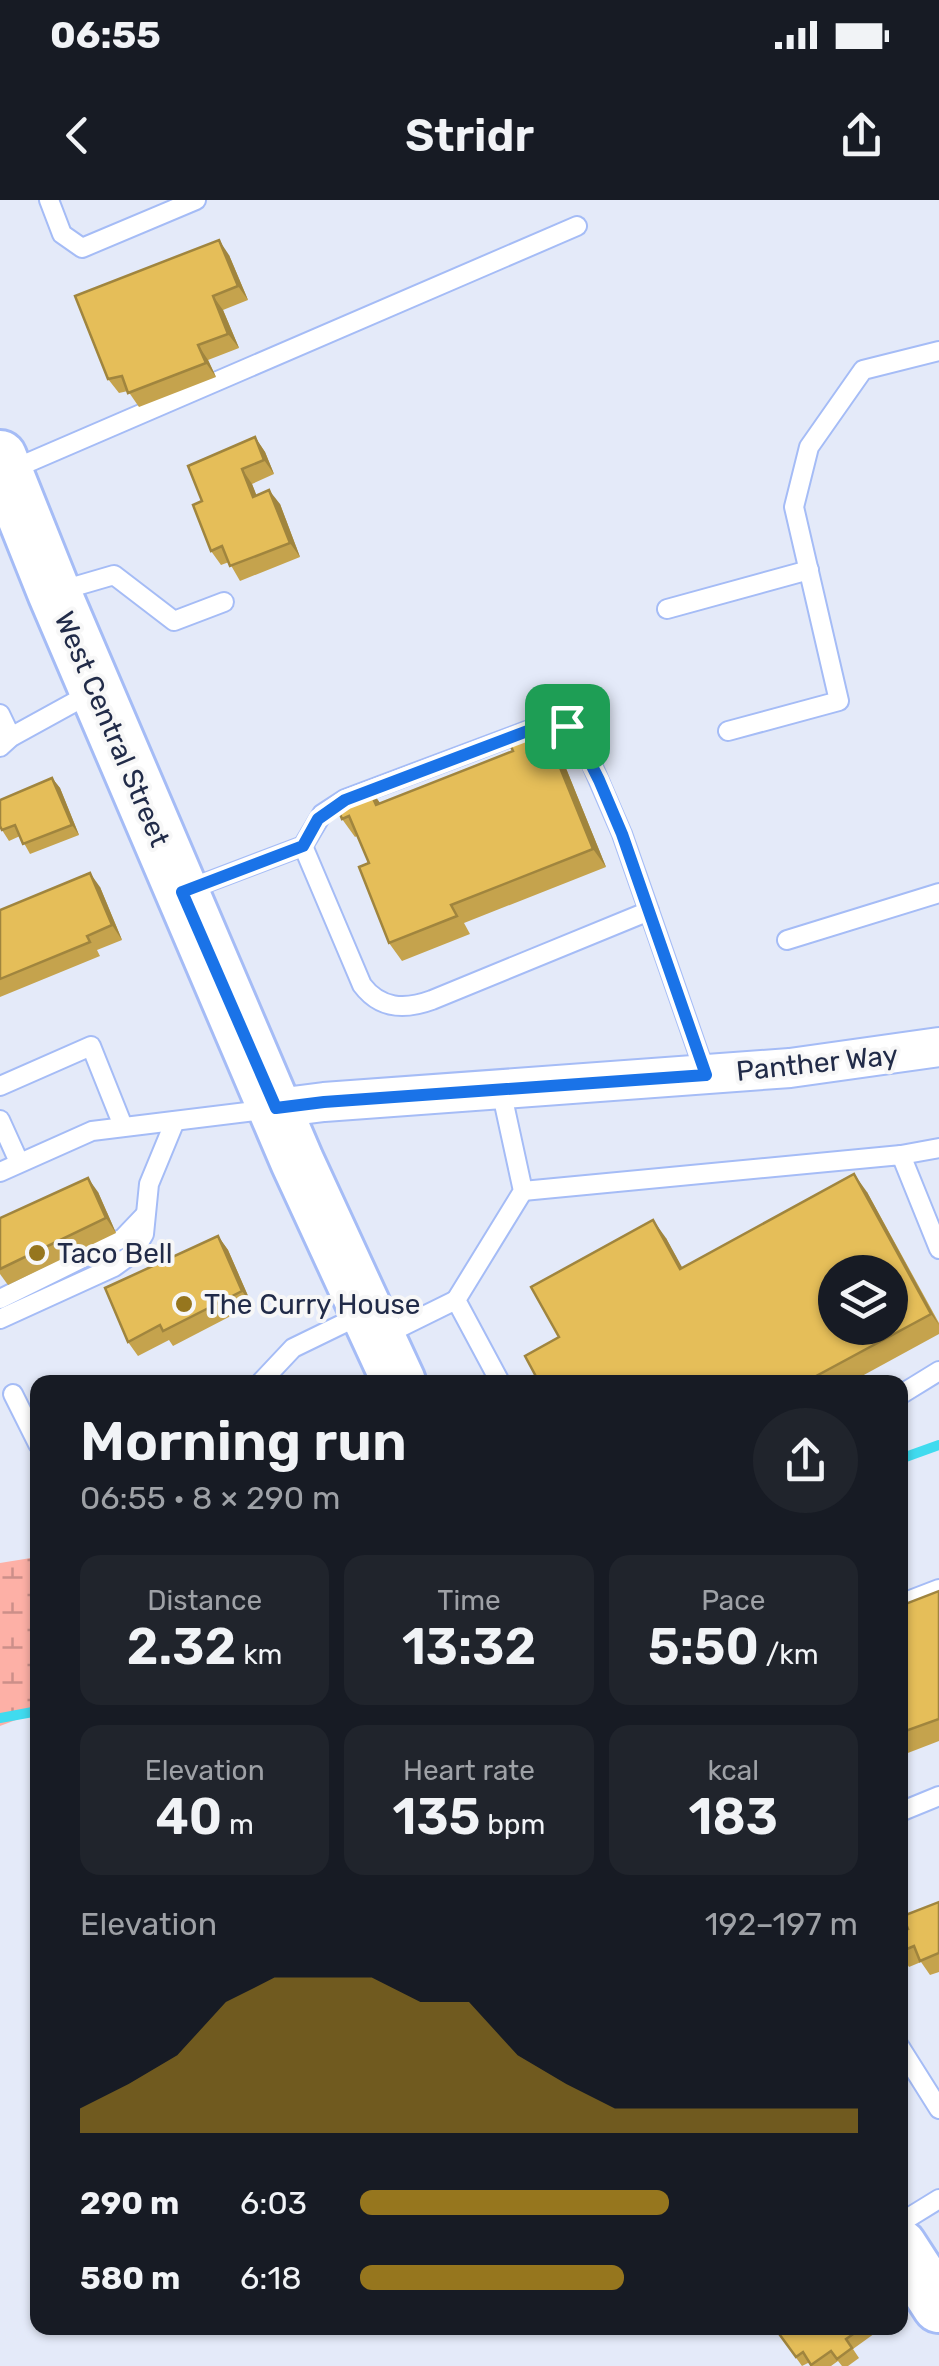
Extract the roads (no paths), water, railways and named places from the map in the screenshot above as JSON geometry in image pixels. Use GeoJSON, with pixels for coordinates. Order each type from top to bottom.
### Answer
{"type":"FeatureCollection","features":[{"type":"Feature","properties":{"kind":"main road","name":"West Central Street"},"geometry":{"type":"LineString","coordinates":[[3,465],[182,892],[381,1345]]}},
{"type":"Feature","properties":{"kind":"main road"},"geometry":{"type":"LineString","coordinates":[[908,2258],[939,2306]]}},
{"type":"Feature","properties":{"kind":"street","name":"Panther Way"},"geometry":{"type":"LineString","coordinates":[[276,1108],[848,1062],[939,1047]]}},
{"type":"Feature","properties":{"kind":"lane"},"geometry":{"type":"LineString","coordinates":[[49,200],[62,234],[82,248],[196,200]]}},
{"type":"Feature","properties":{"kind":"lane"},"geometry":{"type":"LineString","coordinates":[[3,465],[578,226]]}},
{"type":"Feature","properties":{"kind":"lane"},"geometry":{"type":"LineString","coordinates":[[728,731],[839,701],[794,507],[809,447],[863,370],[939,351]]}},
{"type":"Feature","properties":{"kind":"lane"},"geometry":{"type":"LineString","coordinates":[[667,609],[809,570]]}},
{"type":"Feature","properties":{"kind":"lane"},"geometry":{"type":"LineString","coordinates":[[54,592],[114,574],[174,622],[224,602]]}},
{"type":"Feature","properties":{"kind":"lane"},"geometry":{"type":"LineString","coordinates":[[0,714],[5,742],[96,690]]}},
{"type":"Feature","properties":{"kind":"lane"},"geometry":{"type":"LineString","coordinates":[[182,892],[303,846],[318,819],[345,800],[546,724],[558,723],[575,732],[583,744],[622,834],[706,1075]]}},
{"type":"Feature","properties":{"kind":"lane"},"geometry":{"type":"LineString","coordinates":[[303,846],[362,984],[374,998],[395,1006],[419,1005],[649,911]]}},
{"type":"Feature","properties":{"kind":"lane"},"geometry":{"type":"LineString","coordinates":[[787,940],[939,893]]}},
{"type":"Feature","properties":{"kind":"lane"},"geometry":{"type":"LineString","coordinates":[[0,1086],[91,1046],[123,1126]]}},
{"type":"Feature","properties":{"kind":"lane"},"geometry":{"type":"LineString","coordinates":[[268,1375],[293,1348],[381,1345],[456,1300],[522,1191],[501,1090]]}},
{"type":"Feature","properties":{"kind":"lane"},"geometry":{"type":"LineString","coordinates":[[0,1172],[92,1131],[276,1108]]}},
{"type":"Feature","properties":{"kind":"lane"},"geometry":{"type":"LineString","coordinates":[[0,1120],[19,1162]]}},
{"type":"Feature","properties":{"kind":"lane"},"geometry":{"type":"LineString","coordinates":[[0,1319],[126,1260],[141,1242],[146,1193],[176,1121]]}},
{"type":"Feature","properties":{"kind":"lane"},"geometry":{"type":"LineString","coordinates":[[522,1191],[901,1155],[939,1148]]}},
{"type":"Feature","properties":{"kind":"lane"},"geometry":{"type":"LineString","coordinates":[[901,1155],[939,1249]]}},
{"type":"Feature","properties":{"kind":"lane"},"geometry":{"type":"LineString","coordinates":[[0,1299],[123,1238],[144,1216]]}},
{"type":"Feature","properties":{"kind":"lane"},"geometry":{"type":"LineString","coordinates":[[456,1300],[496,1375]]}},
{"type":"Feature","properties":{"kind":"lane"},"geometry":{"type":"LineString","coordinates":[[908,1390],[939,1371]]}},
{"type":"Feature","properties":{"kind":"lane"},"geometry":{"type":"LineString","coordinates":[[14,1394],[30,1427]]}},
{"type":"Feature","properties":{"kind":"lane"},"geometry":{"type":"LineString","coordinates":[[908,1601],[939,1589]]}},
{"type":"Feature","properties":{"kind":"lane"},"geometry":{"type":"LineString","coordinates":[[908,1809],[939,1796]]}},
{"type":"Feature","properties":{"kind":"lane"},"geometry":{"type":"LineString","coordinates":[[908,2060],[939,2109]]}},
{"type":"Feature","properties":{"kind":"lane"},"geometry":{"type":"LineString","coordinates":[[908,2218],[939,2199]]}},
{"type":"Feature","properties":{"kind":"waterway"},"geometry":{"type":"LineString","coordinates":[[908,1456],[939,1445]]}},
{"type":"Feature","properties":{"kind":"waterway"},"geometry":{"type":"LineString","coordinates":[[0,1718],[30,1712]]}},
{"type":"Feature","properties":{"kind":"place","name":"Taco Bell"},"geometry":{"type":"Point","coordinates":[37,1253]}},
{"type":"Feature","properties":{"kind":"place","name":"The Curry House"},"geometry":{"type":"Point","coordinates":[184,1304]}}]}
